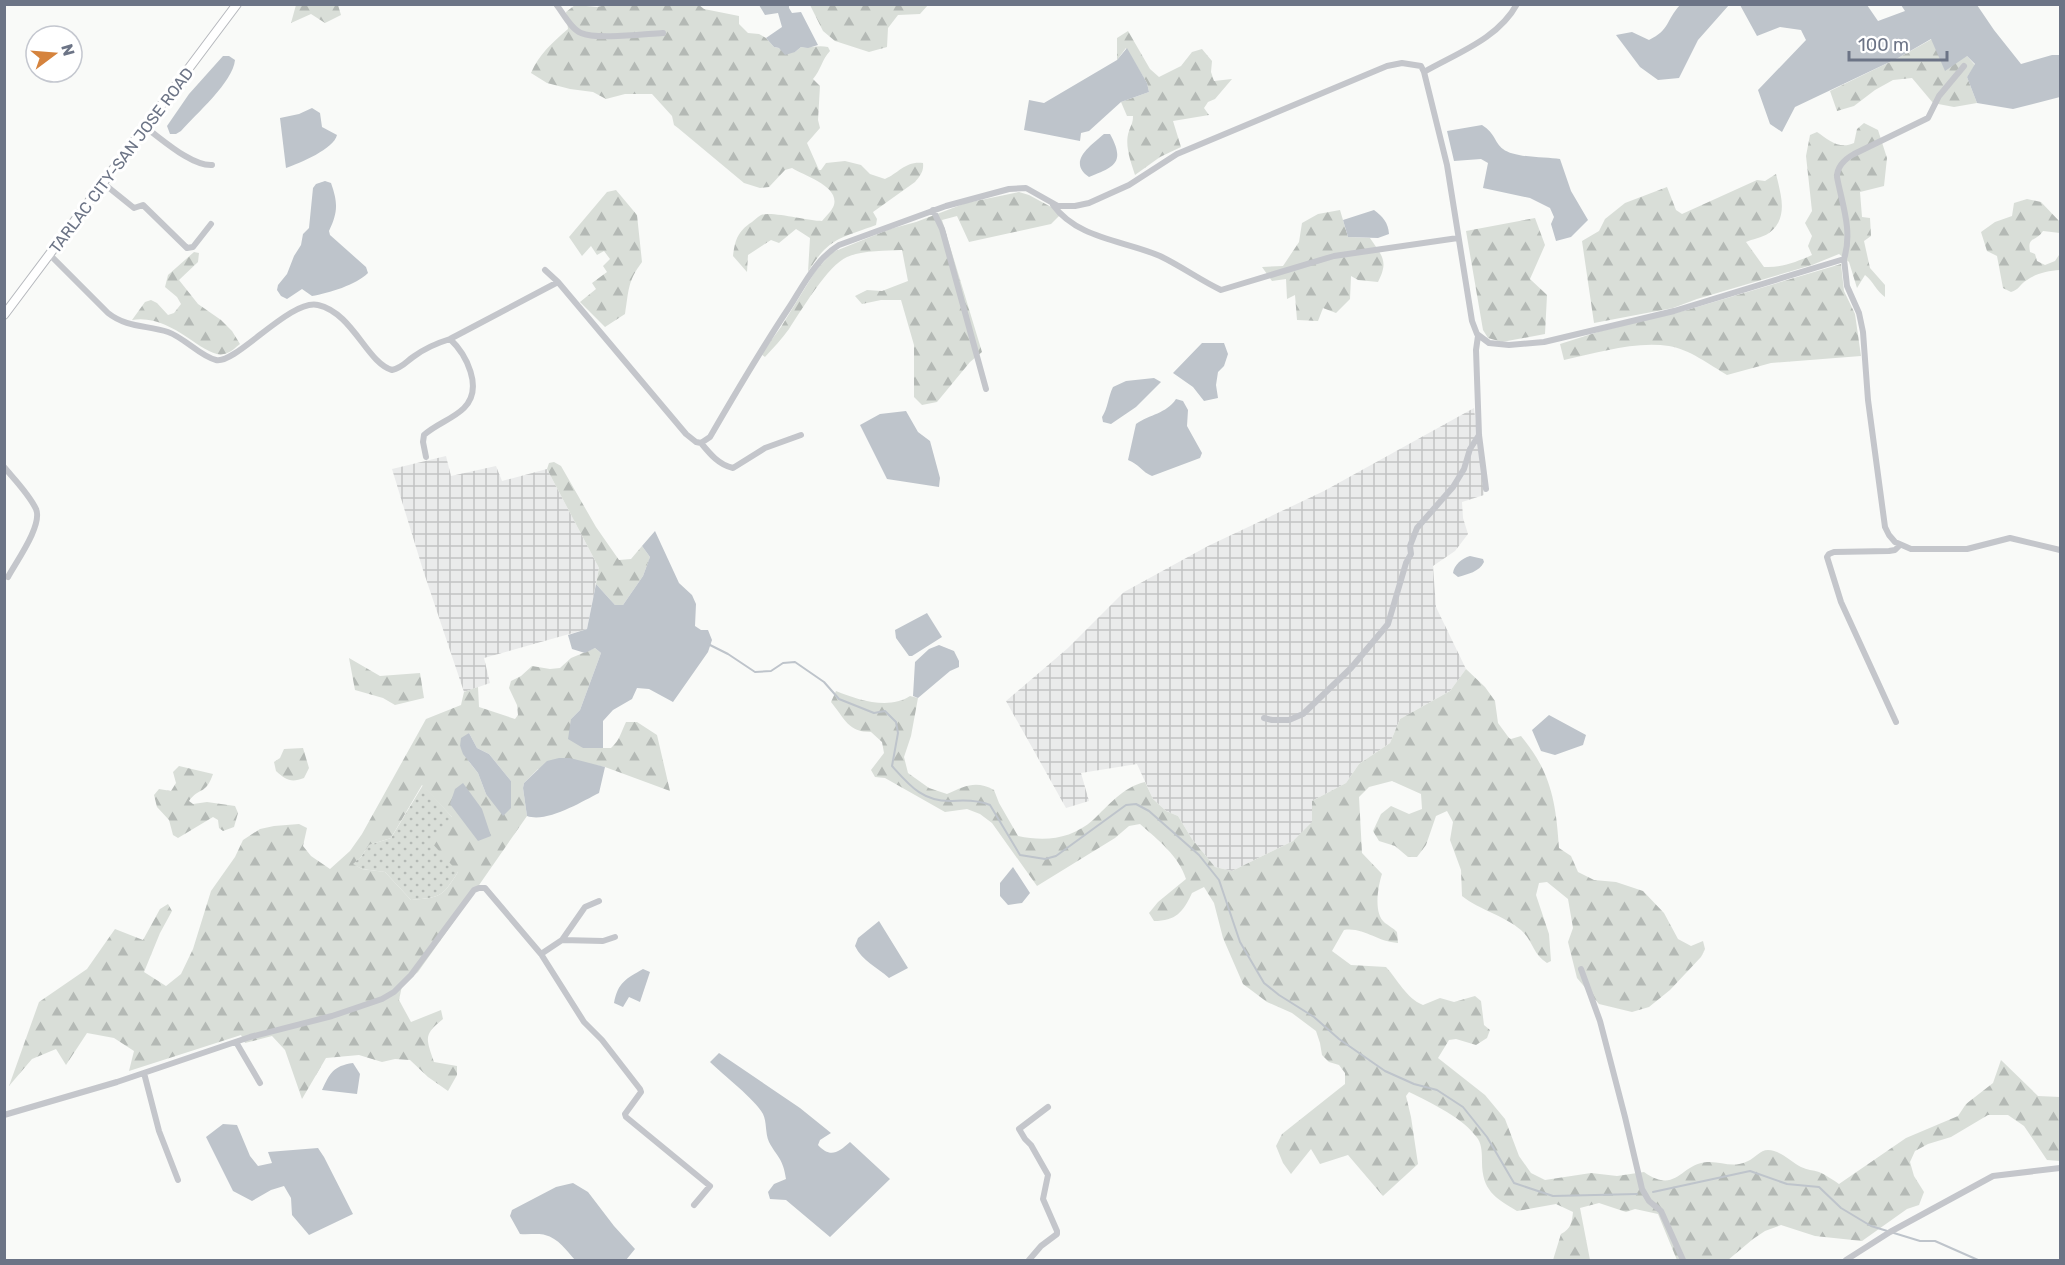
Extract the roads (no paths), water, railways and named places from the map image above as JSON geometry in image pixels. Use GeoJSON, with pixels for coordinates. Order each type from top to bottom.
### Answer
{"type":"FeatureCollection","features":[{"type":"Feature","properties":{"kind":"main road","name":"TARLAC CITY-SAN JOSE ROAD"},"geometry":{"type":"LineString","coordinates":[[4,315],[237,4]]}},
{"type":"Feature","properties":{"kind":"street"},"geometry":{"type":"LineString","coordinates":[[556,4],[576,30],[585,34],[602,36],[663,33]]}},
{"type":"Feature","properties":{"kind":"street"},"geometry":{"type":"LineString","coordinates":[[1424,72],[1496,31],[1507,20],[1517,4]]}},
{"type":"Feature","properties":{"kind":"street"},"geometry":{"type":"LineString","coordinates":[[1052,204],[1069,207],[1097,200],[1129,185],[1177,154],[1387,66],[1411,63],[1421,66],[1447,165],[1472,321],[1478,336],[1476,350],[1479,435],[1486,489]]}},
{"type":"Feature","properties":{"kind":"street"},"geometry":{"type":"LineString","coordinates":[[1964,66],[1939,96],[1928,118],[1854,154],[1838,170],[1837,177],[1848,231],[1848,245],[1844,259],[1847,286],[1859,313],[1863,332],[1868,400],[1885,526],[1892,538],[1900,545],[1920,549],[1957,550],[2010,538],[2061,550]]}},
{"type":"Feature","properties":{"kind":"street"},"geometry":{"type":"LineString","coordinates":[[145,127],[194,162],[212,165]]}},
{"type":"Feature","properties":{"kind":"street"},"geometry":{"type":"LineString","coordinates":[[103,183],[134,208],[143,205],[188,248],[193,247],[211,224]]}},
{"type":"Feature","properties":{"kind":"street"},"geometry":{"type":"LineString","coordinates":[[701,443],[709,439],[764,345],[827,253],[853,238],[962,200],[1009,189],[1032,190],[1052,204],[1064,219],[1082,230],[1158,255],[1221,290],[1334,256],[1458,238]]}},
{"type":"Feature","properties":{"kind":"street"},"geometry":{"type":"LineString","coordinates":[[933,210],[944,235],[986,389]]}},
{"type":"Feature","properties":{"kind":"street"},"geometry":{"type":"LineString","coordinates":[[50,255],[118,321],[177,335],[217,360],[228,358],[265,331],[310,304],[327,308],[349,325],[378,362],[389,370],[398,369],[426,349],[450,339],[558,282]]}},
{"type":"Feature","properties":{"kind":"street"},"geometry":{"type":"LineString","coordinates":[[1478,336],[1489,343],[1509,345],[1555,339],[1674,311],[1844,259]]}},
{"type":"Feature","properties":{"kind":"street"},"geometry":{"type":"LineString","coordinates":[[546,270],[686,434],[701,443],[711,456],[733,468],[765,448],[801,435]]}},
{"type":"Feature","properties":{"kind":"street"},"geometry":{"type":"LineString","coordinates":[[426,458],[424,435],[464,408],[470,396],[471,376],[467,361],[450,339]]}},
{"type":"Feature","properties":{"kind":"street"},"geometry":{"type":"LineString","coordinates":[[1264,718],[1289,720],[1303,714],[1351,668],[1388,624],[1417,528],[1454,487],[1464,469],[1467,454],[1479,435]]}},
{"type":"Feature","properties":{"kind":"street"},"geometry":{"type":"LineString","coordinates":[[4,467],[37,511],[38,520],[8,577]]}},
{"type":"Feature","properties":{"kind":"street"},"geometry":{"type":"LineString","coordinates":[[1896,722],[1841,602],[1827,557],[1834,552],[1889,551],[1895,550],[1900,545]]}},
{"type":"Feature","properties":{"kind":"street"},"geometry":{"type":"LineString","coordinates":[[4,1115],[144,1073],[236,1042],[327,1018],[387,997],[411,975],[474,890],[485,888],[541,954],[584,1022],[602,1040],[640,1089],[641,1092],[625,1114],[626,1117],[710,1186],[694,1205]]}},
{"type":"Feature","properties":{"kind":"street"},"geometry":{"type":"LineString","coordinates":[[541,954],[562,940],[585,907],[599,901]]}},
{"type":"Feature","properties":{"kind":"street"},"geometry":{"type":"LineString","coordinates":[[562,940],[603,941],[615,937]]}},
{"type":"Feature","properties":{"kind":"street"},"geometry":{"type":"LineString","coordinates":[[1581,969],[1600,1021],[1642,1189],[1649,1201],[1661,1211],[1683,1260]]}},
{"type":"Feature","properties":{"kind":"street"},"geometry":{"type":"LineString","coordinates":[[236,1042],[260,1083]]}},
{"type":"Feature","properties":{"kind":"street"},"geometry":{"type":"LineString","coordinates":[[144,1073],[159,1131],[178,1180]]}},
{"type":"Feature","properties":{"kind":"street"},"geometry":{"type":"LineString","coordinates":[[1029,1260],[1041,1246],[1057,1234],[1057,1230],[1043,1199],[1048,1175],[1019,1129],[1048,1107]]}},
{"type":"Feature","properties":{"kind":"street"},"geometry":{"type":"LineString","coordinates":[[1846,1260],[1890,1232],[1993,1176],[2061,1168]]}},
{"type":"Feature","properties":{"kind":"waterway"},"geometry":{"type":"LineString","coordinates":[[708,644],[755,672],[771,671],[783,663],[795,662],[824,682],[839,699],[874,713],[885,711],[896,722],[898,733],[892,766],[905,780],[925,796],[933,799],[981,802],[990,805],[1020,855],[1045,859],[1056,856],[1126,805],[1136,804],[1149,811],[1199,855],[1219,880],[1240,942],[1264,983],[1314,1017],[1339,1039],[1385,1071],[1414,1084],[1437,1090],[1463,1107],[1487,1137],[1514,1183],[1553,1196],[1637,1194]]}},
{"type":"Feature","properties":{"kind":"waterway"},"geometry":{"type":"LineString","coordinates":[[1653,1192],[1750,1171],[1787,1184],[1819,1187],[1841,1208],[1871,1226],[1920,1241],[1935,1241],[1978,1260]]}}]}
